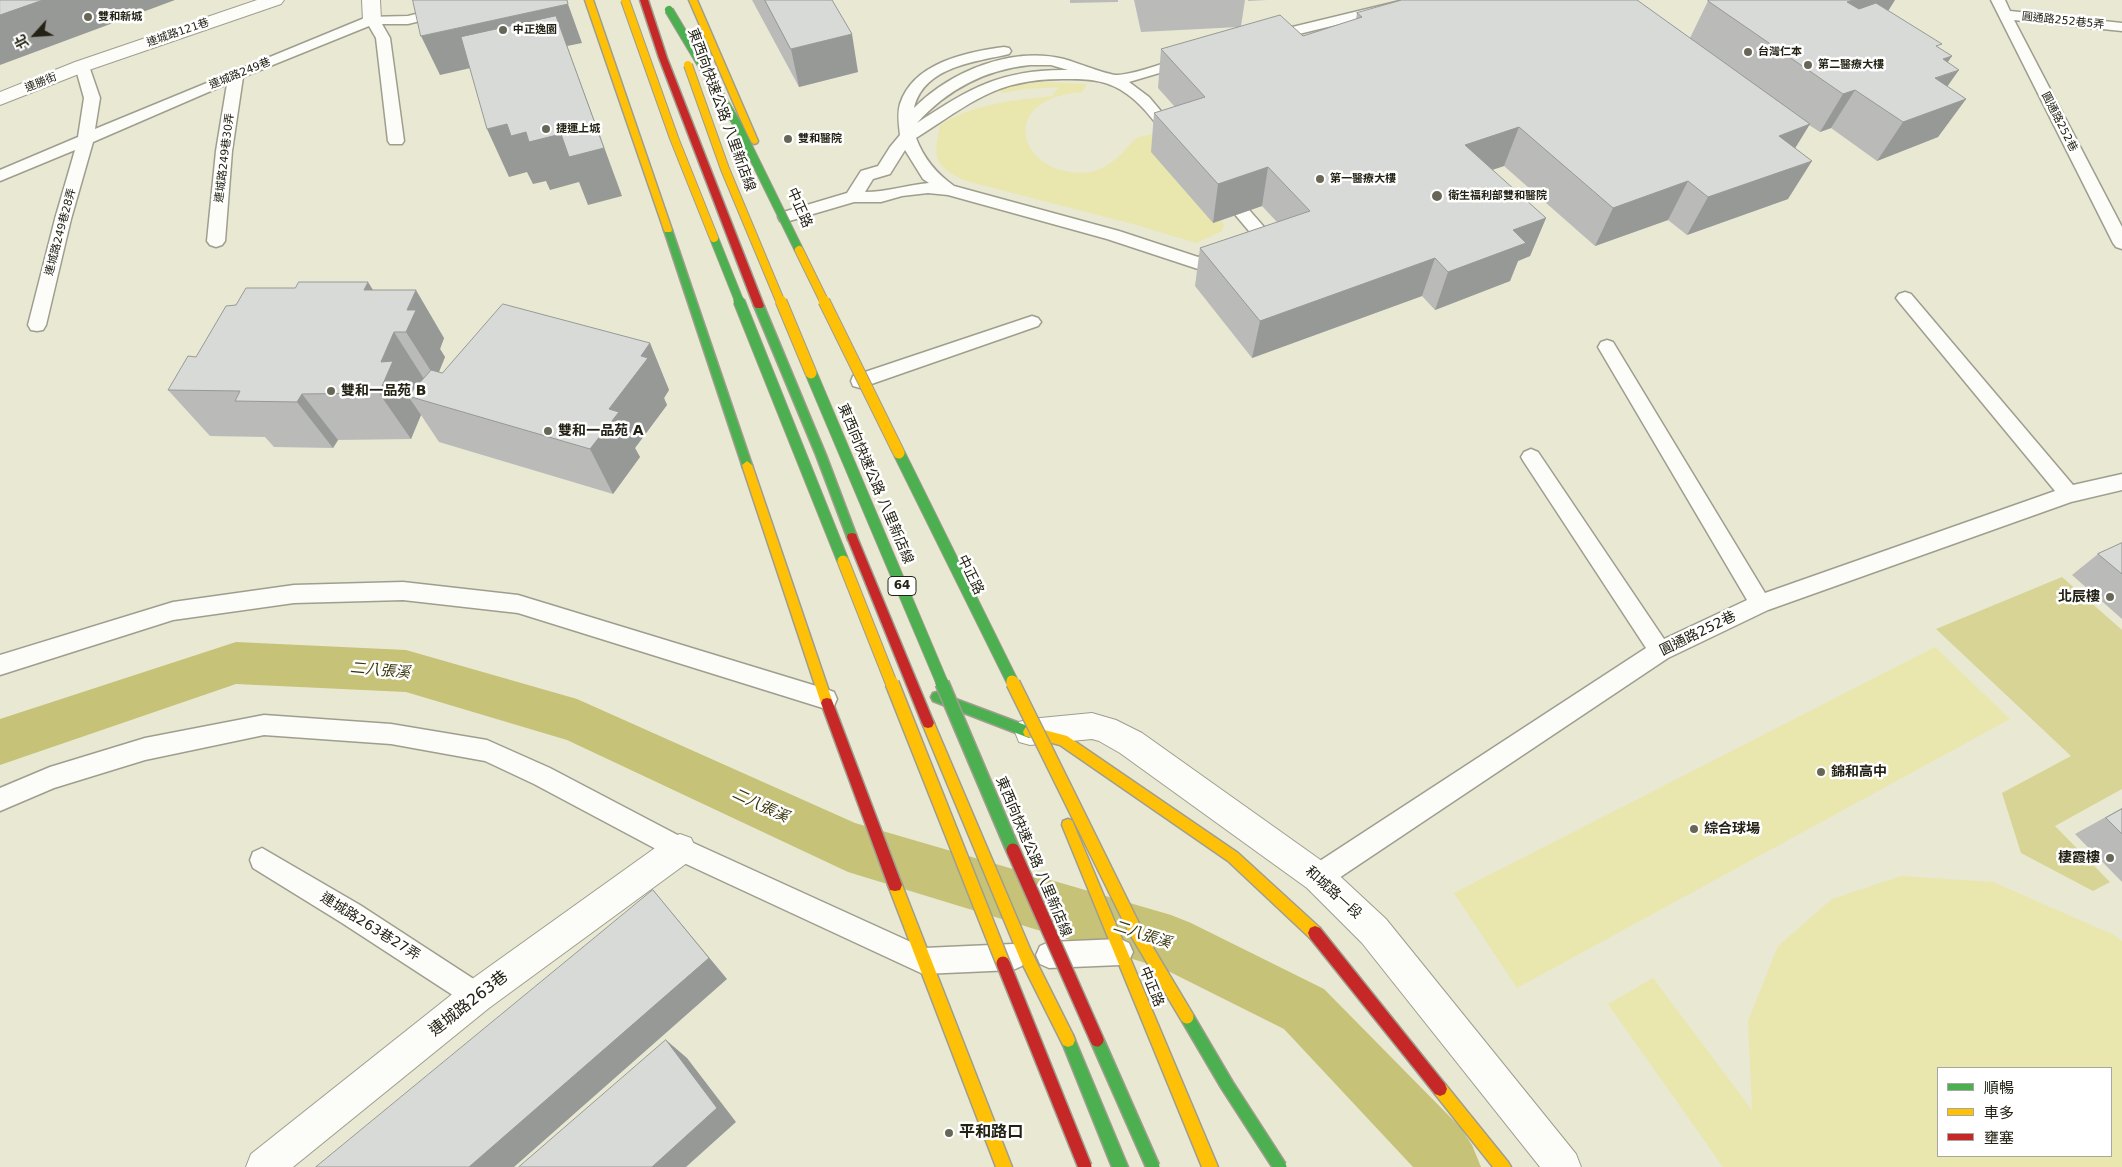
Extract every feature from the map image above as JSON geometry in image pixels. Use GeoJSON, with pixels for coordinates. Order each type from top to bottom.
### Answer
{"type":"FeatureCollection","features":[{"type":"Feature","properties":{"kind":"main road"},"geometry":{"type":"LineString","coordinates":[[589,0],[676,249],[826,700],[923,961],[1004,1167]]}},
{"type":"Feature","properties":{"kind":"main road"},"geometry":{"type":"LineString","coordinates":[[625,0],[674,138],[1085,1167]]}},
{"type":"Feature","properties":{"kind":"main road"},"geometry":{"type":"LineString","coordinates":[[644,0],[663,58],[703,163],[757,302],[821,455],[883,616],[1022,946],[1062,1025],[1120,1167]]}},
{"type":"Feature","properties":{"kind":"main road","name":"中正路"},"geometry":{"type":"LineString","coordinates":[[693,0],[786,217],[860,381],[1029,732],[1052,789]]}},
{"type":"Feature","properties":{"kind":"main road"},"geometry":{"type":"LineString","coordinates":[[667,5],[736,122],[1135,930],[1227,1085],[1280,1167]]}},
{"type":"Feature","properties":{"kind":"main road","name":"東西向快速公路 八里新店線"},"geometry":{"type":"LineString","coordinates":[[667,5],[725,169],[1036,904],[1153,1167]]}},
{"type":"Feature","properties":{"kind":"main road"},"geometry":{"type":"LineString","coordinates":[[913,688],[1029,732],[1063,740],[1233,857],[1309,926],[1503,1167]]}},
{"type":"Feature","properties":{"kind":"main road","name":"中正路"},"geometry":{"type":"LineString","coordinates":[[1063,815],[1210,1167]]}},
{"type":"Feature","properties":{"kind":"street","name":"連城路121巷"},"geometry":{"type":"LineString","coordinates":[[82,66],[275,0]]}},
{"type":"Feature","properties":{"kind":"street"},"geometry":{"type":"LineString","coordinates":[[371,0],[372,20]]}},
{"type":"Feature","properties":{"kind":"street","name":"連勝街"},"geometry":{"type":"LineString","coordinates":[[0,99],[82,66]]}},
{"type":"Feature","properties":{"kind":"street","name":"和城路一段"},"geometry":{"type":"LineString","coordinates":[[1029,732],[1092,726],[1105,729],[1131,743],[1318,877],[1374,931],[1564,1167]]}},
{"type":"Feature","properties":{"kind":"street","name":"連城路263巷"},"geometry":{"type":"LineString","coordinates":[[264,1167],[477,996],[680,849]]}},
{"type":"Feature","properties":{"kind":"lane","name":"連城路249巷"},"geometry":{"type":"LineString","coordinates":[[0,176],[236,75],[372,20],[408,20],[487,0]]}},
{"type":"Feature","properties":{"kind":"lane"},"geometry":{"type":"LineString","coordinates":[[1257,41],[1304,28],[1371,14],[1420,0]]}},
{"type":"Feature","properties":{"kind":"lane","name":"圓通路252巷5弄"},"geometry":{"type":"LineString","coordinates":[[2001,7],[2122,27]]}},
{"type":"Feature","properties":{"kind":"lane","name":"圓通路252巷"},"geometry":{"type":"LineString","coordinates":[[2001,7],[2122,244]]}},
{"type":"Feature","properties":{"kind":"lane"},"geometry":{"type":"LineString","coordinates":[[372,20],[383,38],[396,141]]}},
{"type":"Feature","properties":{"kind":"lane"},"geometry":{"type":"LineString","coordinates":[[948,190],[929,176],[912,148],[907,131],[907,106],[918,84],[952,64],[995,52],[1046,48],[1069,57],[1110,78],[1134,91],[1186,150]]}},
{"type":"Feature","properties":{"kind":"lane"},"geometry":{"type":"LineString","coordinates":[[853,198],[867,175],[884,170],[907,131],[982,90],[1005,81],[1030,76],[1077,75],[1110,78],[1200,57]]}},
{"type":"Feature","properties":{"kind":"lane","name":"連城路249巷28弄"},"geometry":{"type":"LineString","coordinates":[[37,325],[63,219],[86,139],[92,98],[82,66]]}},
{"type":"Feature","properties":{"kind":"lane","name":"連城路249巷30弄"},"geometry":{"type":"LineString","coordinates":[[216,241],[224,151],[236,75]]}},
{"type":"Feature","properties":{"kind":"lane"},"geometry":{"type":"LineString","coordinates":[[786,217],[853,198],[881,198],[902,191],[928,188],[948,190],[1113,235],[1198,263],[1265,239],[1211,178]]}},
{"type":"Feature","properties":{"kind":"lane"},"geometry":{"type":"LineString","coordinates":[[1905,298],[2069,494]]}},
{"type":"Feature","properties":{"kind":"lane"},"geometry":{"type":"LineString","coordinates":[[860,381],[1032,322]]}},
{"type":"Feature","properties":{"kind":"lane"},"geometry":{"type":"LineString","coordinates":[[1607,347],[1760,604]]}},
{"type":"Feature","properties":{"kind":"lane"},"geometry":{"type":"LineString","coordinates":[[1531,457],[1660,651]]}},
{"type":"Feature","properties":{"kind":"lane","name":"圓通路252巷"},"geometry":{"type":"LineString","coordinates":[[1318,877],[1660,651],[1760,604],[2069,494],[2122,482]]}},
{"type":"Feature","properties":{"kind":"lane"},"geometry":{"type":"LineString","coordinates":[[0,665],[173,611],[294,594],[403,590],[518,604],[826,700]]}},
{"type":"Feature","properties":{"kind":"lane"},"geometry":{"type":"LineString","coordinates":[[0,800],[50,778],[145,749],[264,725],[391,734],[488,751],[542,776],[680,849],[923,961],[1022,946],[1120,952]]}},
{"type":"Feature","properties":{"kind":"lane","name":"連城路263巷27弄"},"geometry":{"type":"LineString","coordinates":[[262,860],[351,914],[477,996]]}},
{"type":"Feature","properties":{"kind":"shaded area"},"geometry":{"type":"Polygon","coordinates":[[[1041,82],[1087,84],[1082,92],[1053,98],[1035,109],[1027,123],[1026,138],[1034,152],[1047,164],[1066,171],[1095,171],[1114,160],[1139,137],[1151,134],[1224,224],[1222,231],[1196,243],[1133,224],[966,181],[947,171],[942,166],[937,154],[940,125],[981,107],[1052,96],[1059,87],[1024,89],[1002,93],[997,88],[1041,82]]]}},
{"type":"Feature","properties":{"kind":"shaded area"},"geometry":{"type":"Polygon","coordinates":[[[2062,577],[2122,630],[2122,789],[2055,826],[2110,882],[2093,891],[2021,853],[2002,793],[2071,756],[1936,629],[2062,577]]]}},
{"type":"Feature","properties":{"kind":"shaded area","name":"綜合球場"},"geometry":{"type":"Polygon","coordinates":[[[1935,647],[2010,719],[1517,988],[1454,893],[1935,647]]]}},
{"type":"Feature","properties":{"kind":"shaded area"},"geometry":{"type":"Polygon","coordinates":[[[1901,876],[1993,882],[2114,935],[2122,941],[2122,1167],[1723,1167],[1608,1004],[1653,978],[1752,1110],[1748,1021],[1778,946],[1832,899],[1901,876]]]}},
{"type":"Feature","properties":{"kind":"building"},"geometry":{"type":"Polygon","coordinates":[[[0,0],[43,0],[0,15],[0,0]]]}},
{"type":"Feature","properties":{"kind":"building"},"geometry":{"type":"Polygon","coordinates":[[[413,0],[567,0],[568,4],[421,36],[413,0]]]}},
{"type":"Feature","properties":{"kind":"building"},"geometry":{"type":"Polygon","coordinates":[[[765,0],[832,0],[852,34],[791,49],[765,0]]]}},
{"type":"Feature","properties":{"kind":"building","name":"第一醫療大樓"},"geometry":{"type":"Polygon","coordinates":[[[1402,0],[1637,0],[1810,124],[1779,136],[1812,161],[1708,197],[1688,181],[1613,208],[1519,127],[1465,145],[1546,218],[1513,230],[1526,243],[1448,272],[1435,258],[1260,321],[1200,248],[1310,211],[1268,167],[1218,184],[1154,113],[1205,97],[1161,49],[1280,15],[1303,36],[1362,17],[1357,13],[1402,0]]]}},
{"type":"Feature","properties":{"kind":"building"},"geometry":{"type":"Polygon","coordinates":[[[1853,0],[1847,2],[1859,9],[1876,3],[1942,44],[1936,46],[1952,56],[1943,59],[1959,70],[1935,78],[1966,99],[1903,122],[1855,90],[1843,94],[1708,1],[1853,0]]]}},
{"type":"Feature","properties":{"kind":"building"},"geometry":{"type":"Polygon","coordinates":[[[556,16],[604,148],[569,157],[561,134],[529,142],[526,132],[511,136],[507,124],[487,129],[461,37],[556,16]]]}},
{"type":"Feature","properties":{"kind":"building"},"geometry":{"type":"Polygon","coordinates":[[[299,282],[368,282],[364,290],[416,290],[407,310],[416,310],[406,332],[394,332],[381,362],[393,361],[379,393],[302,394],[297,402],[235,401],[240,391],[168,390],[188,356],[196,357],[226,306],[236,305],[246,288],[295,288],[299,282]]]}},
{"type":"Feature","properties":{"kind":"building"},"geometry":{"type":"Polygon","coordinates":[[[503,304],[650,343],[641,356],[648,358],[609,409],[619,412],[590,449],[408,396],[431,370],[442,373],[503,304]]]}},
{"type":"Feature","properties":{"kind":"building"},"geometry":{"type":"Polygon","coordinates":[[[2122,543],[2122,574],[2098,554],[2122,543]]]}},
{"type":"Feature","properties":{"kind":"building"},"geometry":{"type":"Polygon","coordinates":[[[2122,809],[2122,834],[2106,818],[2122,809]]]}},
{"type":"Feature","properties":{"kind":"building"},"geometry":{"type":"Polygon","coordinates":[[[653,890],[709,958],[469,1167],[316,1167],[653,890]]]}},
{"type":"Feature","properties":{"kind":"building"},"geometry":{"type":"Polygon","coordinates":[[[666,1040],[717,1108],[652,1167],[519,1167],[666,1040]]]}},
{"type":"Feature","properties":{"kind":"waterway","name":"二八張溪"},"geometry":{"type":"LineString","coordinates":[[0,742],[236,663],[406,671],[577,721],[848,847],[1171,943],[1304,1009],[1438,1149],[1450,1167]]}},
{"type":"Feature","properties":{"kind":"traffic: fast"},"geometry":{"type":"LineString","coordinates":[[669,10],[736,122],[799,250]]}},
{"type":"Feature","properties":{"kind":"traffic: fast"},"geometry":{"type":"LineString","coordinates":[[668,230],[747,465]]}},
{"type":"Feature","properties":{"kind":"traffic: fast"},"geometry":{"type":"LineString","coordinates":[[714,238],[843,561]]}},
{"type":"Feature","properties":{"kind":"traffic: fast"},"geometry":{"type":"LineString","coordinates":[[759,306],[821,455],[852,537]]}},
{"type":"Feature","properties":{"kind":"traffic: fast"},"geometry":{"type":"LineString","coordinates":[[811,373],[1013,850]]}},
{"type":"Feature","properties":{"kind":"traffic: fast"},"geometry":{"type":"LineString","coordinates":[[899,453],[1012,681]]}},
{"type":"Feature","properties":{"kind":"traffic: fast"},"geometry":{"type":"LineString","coordinates":[[937,697],[1029,732]]}},
{"type":"Feature","properties":{"kind":"traffic: fast"},"geometry":{"type":"LineString","coordinates":[[1187,1017],[1227,1085],[1280,1167]]}},
{"type":"Feature","properties":{"kind":"traffic: fast"},"geometry":{"type":"LineString","coordinates":[[1068,1040],[1120,1167]]}},
{"type":"Feature","properties":{"kind":"traffic: fast"},"geometry":{"type":"LineString","coordinates":[[1097,1040],[1153,1167]]}},
{"type":"Feature","properties":{"kind":"traffic: slow"},"geometry":{"type":"LineString","coordinates":[[589,0],[668,230]]}},
{"type":"Feature","properties":{"kind":"traffic: slow"},"geometry":{"type":"LineString","coordinates":[[625,0],[674,138],[714,238]]}},
{"type":"Feature","properties":{"kind":"traffic: slow"},"geometry":{"type":"LineString","coordinates":[[693,0],[754,141]]}},
{"type":"Feature","properties":{"kind":"traffic: slow"},"geometry":{"type":"LineString","coordinates":[[688,65],[725,169],[811,373]]}},
{"type":"Feature","properties":{"kind":"traffic: slow"},"geometry":{"type":"LineString","coordinates":[[799,250],[899,453]]}},
{"type":"Feature","properties":{"kind":"traffic: slow"},"geometry":{"type":"LineString","coordinates":[[747,465],[827,703]]}},
{"type":"Feature","properties":{"kind":"traffic: slow"},"geometry":{"type":"LineString","coordinates":[[843,561],[1003,963]]}},
{"type":"Feature","properties":{"kind":"traffic: slow"},"geometry":{"type":"LineString","coordinates":[[1012,681],[1135,930],[1187,1017]]}},
{"type":"Feature","properties":{"kind":"traffic: slow"},"geometry":{"type":"LineString","coordinates":[[928,723],[1026,956],[1068,1040]]}},
{"type":"Feature","properties":{"kind":"traffic: slow"},"geometry":{"type":"LineString","coordinates":[[1029,732],[1063,740],[1233,857],[1315,933]]}},
{"type":"Feature","properties":{"kind":"traffic: slow"},"geometry":{"type":"LineString","coordinates":[[1068,825],[1210,1167]]}},
{"type":"Feature","properties":{"kind":"traffic: slow"},"geometry":{"type":"LineString","coordinates":[[895,885],[1004,1167]]}},
{"type":"Feature","properties":{"kind":"traffic: slow"},"geometry":{"type":"LineString","coordinates":[[1440,1089],[1503,1167]]}},
{"type":"Feature","properties":{"kind":"traffic: jam"},"geometry":{"type":"LineString","coordinates":[[644,0],[663,58],[759,306]]}},
{"type":"Feature","properties":{"kind":"traffic: jam"},"geometry":{"type":"LineString","coordinates":[[852,537],[928,723]]}},
{"type":"Feature","properties":{"kind":"traffic: jam"},"geometry":{"type":"LineString","coordinates":[[827,703],[895,885]]}},
{"type":"Feature","properties":{"kind":"traffic: jam"},"geometry":{"type":"LineString","coordinates":[[1013,850],[1097,1040]]}},
{"type":"Feature","properties":{"kind":"traffic: jam"},"geometry":{"type":"LineString","coordinates":[[1315,933],[1440,1089]]}},
{"type":"Feature","properties":{"kind":"traffic: jam"},"geometry":{"type":"LineString","coordinates":[[1003,963],[1085,1167]]}},
{"type":"Feature","properties":{"kind":"place","name":"雙和新城"},"geometry":{"type":"Point","coordinates":[88,17]}},
{"type":"Feature","properties":{"kind":"place","name":"中正逸園"},"geometry":{"type":"Point","coordinates":[503,30]}},
{"type":"Feature","properties":{"kind":"place","name":"台灣仁本"},"geometry":{"type":"Point","coordinates":[1748,52]}},
{"type":"Feature","properties":{"kind":"place","name":"第二醫療大樓"},"geometry":{"type":"Point","coordinates":[1808,65]}},
{"type":"Feature","properties":{"kind":"place","name":"捷運上城"},"geometry":{"type":"Point","coordinates":[546,129]}},
{"type":"Feature","properties":{"kind":"place","name":"雙和醫院"},"geometry":{"type":"Point","coordinates":[788,139]}},
{"type":"Feature","properties":{"kind":"place","name":"第一醫療大樓"},"geometry":{"type":"Point","coordinates":[1320,179]}},
{"type":"Feature","properties":{"kind":"place","name":"衛生福利部雙和醫院"},"geometry":{"type":"Point","coordinates":[1437,196]}},
{"type":"Feature","properties":{"kind":"place","name":"雙和一品苑 B"},"geometry":{"type":"Point","coordinates":[331,391]}},
{"type":"Feature","properties":{"kind":"place","name":"雙和一品苑 A"},"geometry":{"type":"Point","coordinates":[548,431]}},
{"type":"Feature","properties":{"kind":"place","name":"北辰樓"},"geometry":{"type":"Point","coordinates":[2110,597]}},
{"type":"Feature","properties":{"kind":"place","name":"錦和高中"},"geometry":{"type":"Point","coordinates":[1821,772]}},
{"type":"Feature","properties":{"kind":"place","name":"綜合球場"},"geometry":{"type":"Point","coordinates":[1694,829]}},
{"type":"Feature","properties":{"kind":"place","name":"棲霞樓"},"geometry":{"type":"Point","coordinates":[2110,858]}},
{"type":"Feature","properties":{"kind":"place","name":"平和路口"},"geometry":{"type":"Point","coordinates":[949,1133]}}]}
